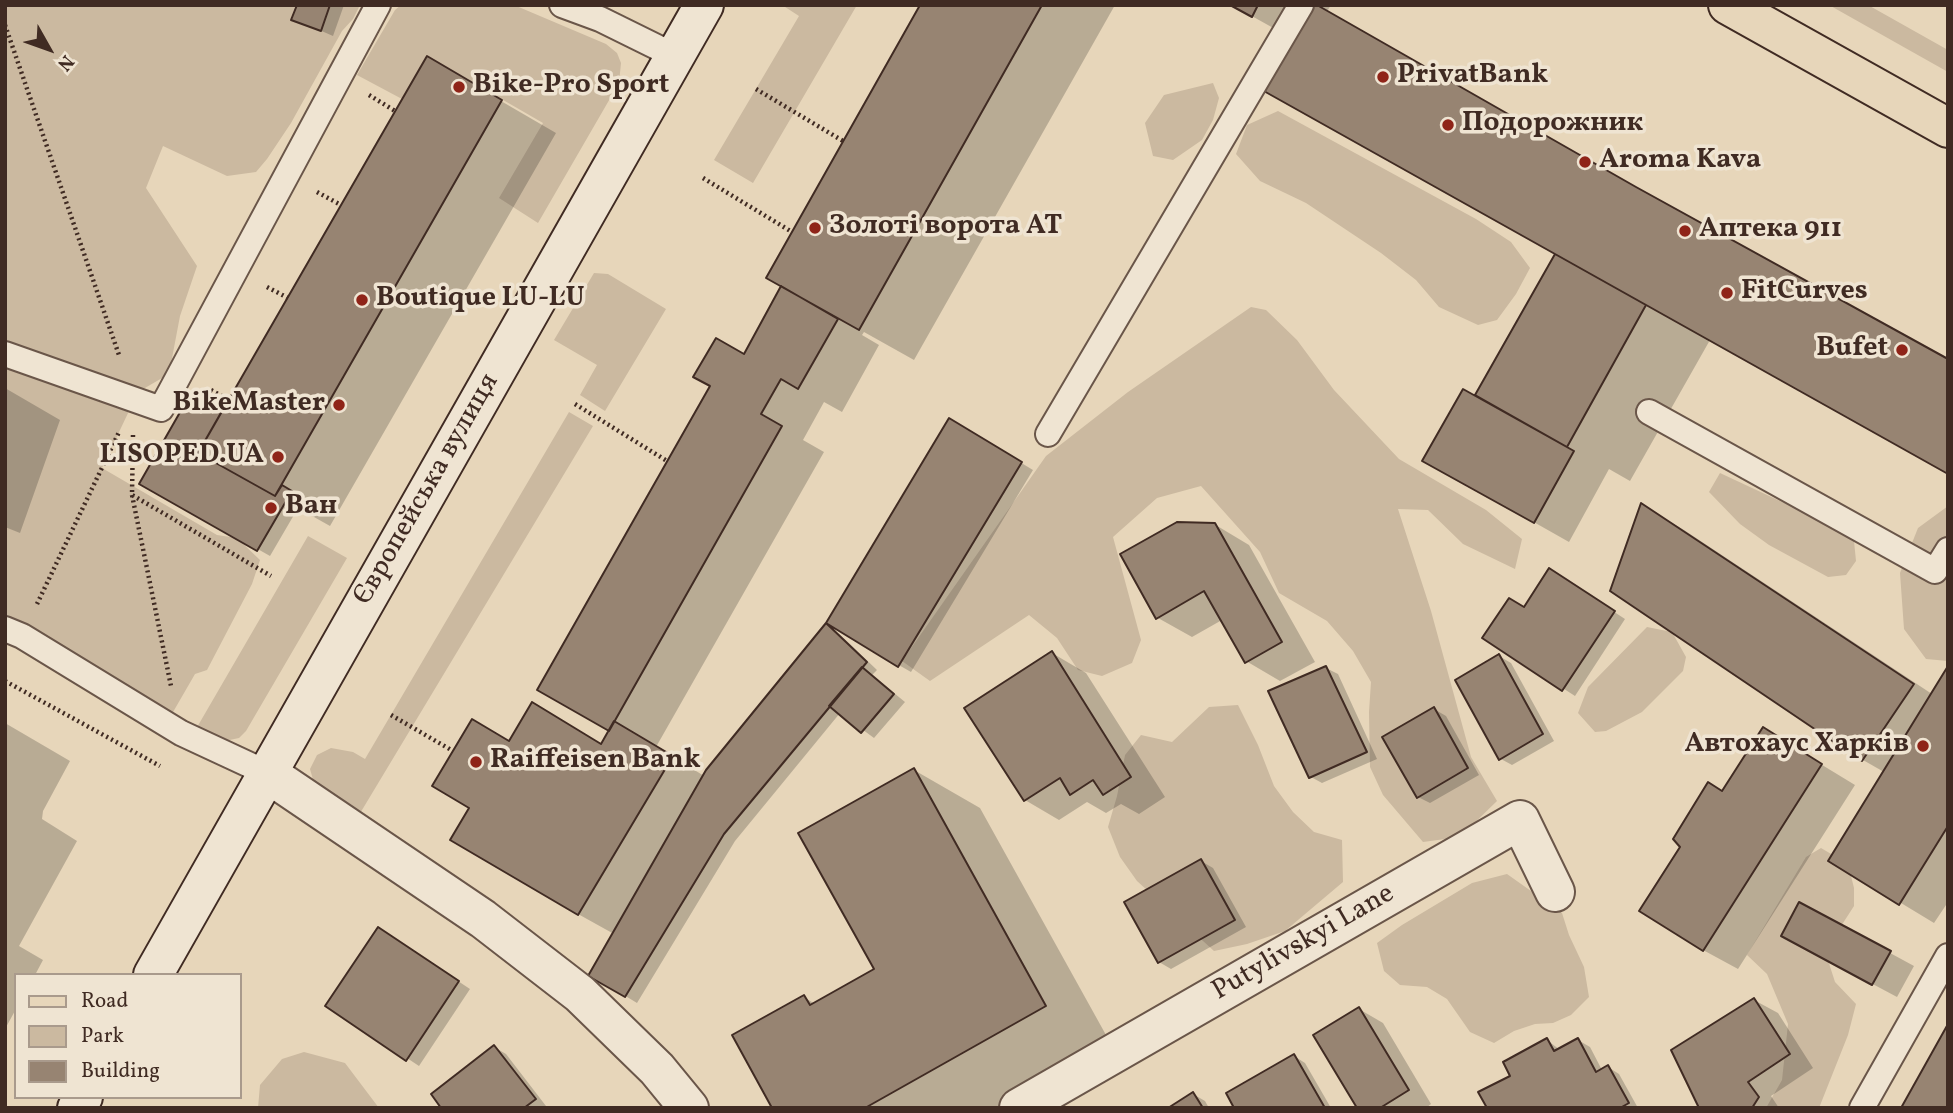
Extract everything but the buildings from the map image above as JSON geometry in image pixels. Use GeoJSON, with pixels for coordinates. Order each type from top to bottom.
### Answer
{"type":"FeatureCollection","features":[{"type":"Feature","properties":{"kind":"main road"},"geometry":{"type":"LineString","coordinates":[[1728,5],[1948,128]]}},
{"type":"Feature","properties":{"kind":"street","name":"Європейська вулиця"},"geometry":{"type":"LineString","coordinates":[[154,973],[704,5]]}},
{"type":"Feature","properties":{"kind":"street"},"geometry":{"type":"LineString","coordinates":[[267,773],[483,919],[580,994],[657,1069],[689,1108]]}},
{"type":"Feature","properties":{"kind":"street","name":"Putylivskyi Lane"},"geometry":{"type":"LineString","coordinates":[[1020,1108],[1520,820],[1555,892]]}},
{"type":"Feature","properties":{"kind":"lane"},"geometry":{"type":"LineString","coordinates":[[5,354],[162,409],[378,5]]}},
{"type":"Feature","properties":{"kind":"lane"},"geometry":{"type":"LineString","coordinates":[[562,5],[600,19],[674,56]]}},
{"type":"Feature","properties":{"kind":"lane"},"geometry":{"type":"LineString","coordinates":[[1048,434],[1301,5]]}},
{"type":"Feature","properties":{"kind":"lane"},"geometry":{"type":"LineString","coordinates":[[1648,412],[1935,571],[1948,550]]}},
{"type":"Feature","properties":{"kind":"lane"},"geometry":{"type":"LineString","coordinates":[[14,633],[181,733],[267,773]]}},
{"type":"Feature","properties":{"kind":"lane"},"geometry":{"type":"LineString","coordinates":[[1862,1108],[1948,956]]}},
{"type":"Feature","properties":{"kind":"path"},"geometry":{"type":"LineString","coordinates":[[5,25],[134,400],[132,495],[181,733]]}},
{"type":"Feature","properties":{"kind":"path"},"geometry":{"type":"LineString","coordinates":[[756,89],[843,141]]}},
{"type":"Feature","properties":{"kind":"path"},"geometry":{"type":"LineString","coordinates":[[703,178],[792,232]]}},
{"type":"Feature","properties":{"kind":"path"},"geometry":{"type":"LineString","coordinates":[[14,633],[134,400]]}},
{"type":"Feature","properties":{"kind":"path"},"geometry":{"type":"LineString","coordinates":[[575,404],[667,461]]}},
{"type":"Feature","properties":{"kind":"path"},"geometry":{"type":"LineString","coordinates":[[132,495],[271,576]]}},
{"type":"Feature","properties":{"kind":"path"},"geometry":{"type":"LineString","coordinates":[[5,681],[161,766]]}},
{"type":"Feature","properties":{"kind":"path"},"geometry":{"type":"LineString","coordinates":[[391,715],[453,751]]}},
{"type":"Feature","properties":{"kind":"green space"},"geometry":{"type":"Polygon","coordinates":[[[5,5],[360,5],[353,19],[342,31],[291,123],[256,172],[227,176],[163,146],[146,188],[197,266],[180,316],[169,374],[138,392],[102,468],[217,535],[237,538],[260,560],[252,584],[207,670],[195,674],[169,719],[5,620],[5,5]]]}},
{"type":"Feature","properties":{"kind":"green space"},"geometry":{"type":"Polygon","coordinates":[[[401,5],[514,5],[606,44],[617,53],[621,63],[619,83],[538,223],[499,198],[543,123],[427,56],[402,99],[357,75],[395,10],[401,5]]]}},
{"type":"Feature","properties":{"kind":"green space"},"geometry":{"type":"Polygon","coordinates":[[[782,5],[857,5],[753,183],[714,160],[799,16],[782,5]]]}},
{"type":"Feature","properties":{"kind":"green space"},"geometry":{"type":"Polygon","coordinates":[[[1829,5],[1868,5],[1948,50],[1948,72],[1829,5]]]}},
{"type":"Feature","properties":{"kind":"green space"},"geometry":{"type":"Polygon","coordinates":[[[1213,83],[1219,98],[1213,120],[1202,140],[1173,160],[1153,156],[1145,123],[1164,95],[1213,83]]]}},
{"type":"Feature","properties":{"kind":"green space"},"geometry":{"type":"Polygon","coordinates":[[[1278,111],[1476,219],[1511,242],[1530,268],[1516,294],[1497,320],[1478,325],[1439,307],[1416,280],[1381,253],[1306,203],[1260,181],[1236,154],[1247,125],[1278,111]]]}},
{"type":"Feature","properties":{"kind":"green space"},"geometry":{"type":"Polygon","coordinates":[[[594,273],[608,274],[666,309],[605,411],[580,395],[597,365],[554,340],[594,273]]]}},
{"type":"Feature","properties":{"kind":"green space"},"geometry":{"type":"Polygon","coordinates":[[[1251,307],[1266,310],[1297,340],[1334,390],[1399,459],[1486,510],[1522,539],[1515,569],[1463,544],[1428,510],[1398,509],[1431,611],[1471,757],[1497,801],[1460,837],[1423,842],[1383,795],[1370,767],[1371,682],[1353,651],[1327,621],[1279,593],[1260,552],[1201,486],[1157,498],[1113,537],[1141,640],[1132,663],[1102,676],[1078,670],[1057,638],[1029,615],[930,681],[902,661],[1046,456],[1128,392],[1251,307]]]}},
{"type":"Feature","properties":{"kind":"green space"},"geometry":{"type":"Polygon","coordinates":[[[569,412],[593,426],[356,820],[314,783],[310,769],[317,755],[331,748],[353,752],[365,759],[569,412]]]}},
{"type":"Feature","properties":{"kind":"green space"},"geometry":{"type":"Polygon","coordinates":[[[1720,473],[1827,523],[1854,541],[1856,561],[1846,575],[1828,577],[1769,545],[1740,524],[1709,492],[1720,473]]]}},
{"type":"Feature","properties":{"kind":"green space"},"geometry":{"type":"Polygon","coordinates":[[[1948,506],[1948,661],[1926,659],[1904,629],[1900,573],[1918,528],[1948,506]]]}},
{"type":"Feature","properties":{"kind":"green space"},"geometry":{"type":"Polygon","coordinates":[[[308,536],[347,558],[246,731],[239,738],[220,742],[196,729],[308,536]]]}},
{"type":"Feature","properties":{"kind":"green space"},"geometry":{"type":"Polygon","coordinates":[[[1647,627],[1672,632],[1686,657],[1683,671],[1642,712],[1606,731],[1595,732],[1578,713],[1588,687],[1647,627]]]}},
{"type":"Feature","properties":{"kind":"green space"},"geometry":{"type":"Polygon","coordinates":[[[1238,705],[1274,786],[1293,812],[1314,832],[1342,840],[1343,882],[1285,931],[1247,944],[1214,951],[1137,881],[1120,857],[1108,827],[1125,755],[1141,735],[1172,742],[1209,707],[1238,705]]]}},
{"type":"Feature","properties":{"kind":"green space"},"geometry":{"type":"Polygon","coordinates":[[[1821,848],[1848,864],[1854,888],[1854,906],[1825,951],[1835,982],[1856,1004],[1848,1035],[1819,1108],[1766,1108],[1782,1080],[1788,1024],[1767,974],[1747,955],[1806,857],[1821,848]]]}},
{"type":"Feature","properties":{"kind":"green space"},"geometry":{"type":"Polygon","coordinates":[[[1507,874],[1562,913],[1584,967],[1589,997],[1571,1015],[1553,1023],[1535,1024],[1514,1031],[1494,1043],[1470,1032],[1447,999],[1427,987],[1400,985],[1384,971],[1377,943],[1472,883],[1507,874]]]}},
{"type":"Feature","properties":{"kind":"green space"},"geometry":{"type":"Polygon","coordinates":[[[304,1052],[345,1063],[379,1108],[258,1108],[260,1085],[282,1059],[304,1052]]]}},
{"type":"Feature","properties":{"kind":"place","name":"PrivatBank"},"geometry":{"type":"Point","coordinates":[1383,77]}},
{"type":"Feature","properties":{"kind":"place","name":"Bike-Pro Sport"},"geometry":{"type":"Point","coordinates":[459,87]}},
{"type":"Feature","properties":{"kind":"place","name":"Подорожник"},"geometry":{"type":"Point","coordinates":[1448,125]}},
{"type":"Feature","properties":{"kind":"place","name":"Aroma Kava"},"geometry":{"type":"Point","coordinates":[1585,162]}},
{"type":"Feature","properties":{"kind":"place","name":"Золоті ворота АТ"},"geometry":{"type":"Point","coordinates":[815,228]}},
{"type":"Feature","properties":{"kind":"place","name":"Аптека 911"},"geometry":{"type":"Point","coordinates":[1685,231]}},
{"type":"Feature","properties":{"kind":"place","name":"FitCurves"},"geometry":{"type":"Point","coordinates":[1727,293]}},
{"type":"Feature","properties":{"kind":"place","name":"Boutique LU-LU"},"geometry":{"type":"Point","coordinates":[362,300]}},
{"type":"Feature","properties":{"kind":"place","name":"Bufet"},"geometry":{"type":"Point","coordinates":[1902,350]}},
{"type":"Feature","properties":{"kind":"place","name":"BikeMaster"},"geometry":{"type":"Point","coordinates":[339,405]}},
{"type":"Feature","properties":{"kind":"place","name":"LISOPED.UA"},"geometry":{"type":"Point","coordinates":[278,457]}},
{"type":"Feature","properties":{"kind":"place","name":"Ван"},"geometry":{"type":"Point","coordinates":[271,508]}},
{"type":"Feature","properties":{"kind":"place","name":"Автохаус Харків"},"geometry":{"type":"Point","coordinates":[1923,746]}},
{"type":"Feature","properties":{"kind":"place","name":"Raiffeisen Bank"},"geometry":{"type":"Point","coordinates":[476,762]}}]}
